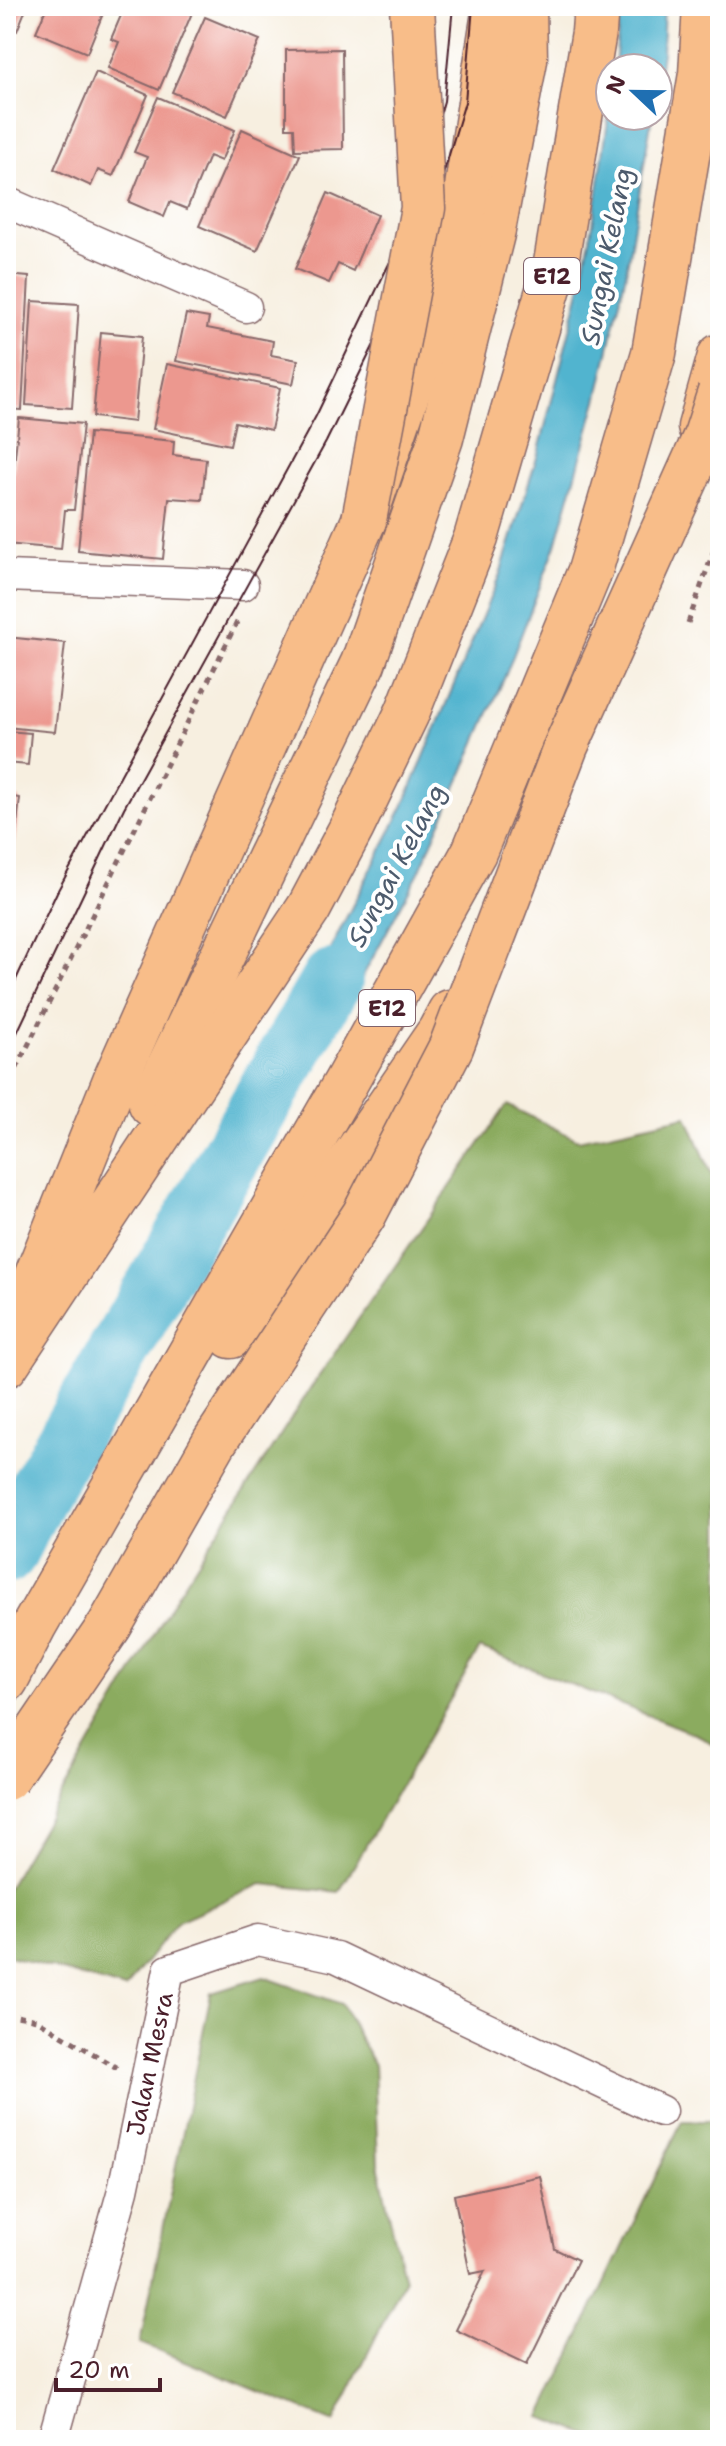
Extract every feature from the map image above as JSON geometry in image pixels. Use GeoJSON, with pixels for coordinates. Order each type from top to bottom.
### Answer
{"type":"FeatureCollection","features":[{"type":"Feature","properties":{"kind":"highway"},"geometry":{"type":"LineString","coordinates":[[364,520],[423,208],[412,6]]}},
{"type":"Feature","properties":{"kind":"highway"},"geometry":{"type":"LineString","coordinates":[[6,1352],[116,1078],[364,520],[458,245],[495,6]]}},
{"type":"Feature","properties":{"kind":"highway"},"geometry":{"type":"LineString","coordinates":[[80,1250],[363,663],[441,438],[493,230],[525,60],[524,6]]}},
{"type":"Feature","properties":{"kind":"highway","name":"E12"},"geometry":{"type":"LineString","coordinates":[[6,1365],[309,908],[407,713],[476,538],[556,263],[596,6]]}},
{"type":"Feature","properties":{"kind":"highway","name":"E12"},"geometry":{"type":"LineString","coordinates":[[6,1680],[474,852],[590,571],[654,353],[701,74],[705,6]]}},
{"type":"Feature","properties":{"kind":"highway"},"geometry":{"type":"LineString","coordinates":[[35,1624],[440,1031],[535,851],[607,685],[690,459],[720,356]]}},
{"type":"Feature","properties":{"kind":"highway"},"geometry":{"type":"LineString","coordinates":[[6,1778],[110,1625],[215,1441],[364,1215],[444,1061],[566,746],[706,435],[720,392]]}},
{"type":"Feature","properties":{"kind":"street"},"geometry":{"type":"LineString","coordinates":[[6,202],[246,307]]}},
{"type":"Feature","properties":{"kind":"street"},"geometry":{"type":"LineString","coordinates":[[6,576],[243,585]]}},
{"type":"Feature","properties":{"kind":"street","name":"Jalan Mesra"},"geometry":{"type":"LineString","coordinates":[[53,2440],[123,2190],[169,1970],[258,1940],[336,1957],[661,2111]]}},
{"type":"Feature","properties":{"kind":"path"},"geometry":{"type":"LineString","coordinates":[[688,623],[720,533]]}},
{"type":"Feature","properties":{"kind":"path"},"geometry":{"type":"LineString","coordinates":[[6,1090],[240,616],[243,585]]}},
{"type":"Feature","properties":{"kind":"path"},"geometry":{"type":"LineString","coordinates":[[6,2014],[37,2020],[146,2085]]}},
{"type":"Feature","properties":{"kind":"green space"},"geometry":{"type":"Polygon","coordinates":[[[507,1105],[578,1140],[687,1116],[720,1194],[720,1749],[702,1737],[480,1648],[339,1892],[262,1884],[178,1921],[125,1989],[6,1955],[6,1890],[177,1595],[314,1383],[507,1105]]]}},
{"type":"Feature","properties":{"kind":"green space"},"geometry":{"type":"Polygon","coordinates":[[[264,1977],[342,2004],[374,2065],[378,2164],[404,2280],[334,2422],[140,2343],[211,1993],[264,1977]]]}},
{"type":"Feature","properties":{"kind":"green space"},"geometry":{"type":"Polygon","coordinates":[[[682,2121],[720,2121],[720,2440],[602,2440],[541,2417],[682,2121]]]}},
{"type":"Feature","properties":{"kind":"water"},"geometry":{"type":"Polygon","coordinates":[[[620,6],[664,6],[662,52],[616,52],[620,6]]]}},
{"type":"Feature","properties":{"kind":"water"},"geometry":{"type":"Polygon","coordinates":[[[606,132],[649,132],[626,273],[598,397],[556,545],[506,674],[419,872],[316,1063],[271,1045],[320,969],[403,807],[500,574],[538,454],[579,294],[606,132]]]}},
{"type":"Feature","properties":{"kind":"building"},"geometry":{"type":"Polygon","coordinates":[[[6,6],[27,6],[17,31],[6,26],[6,6]]]}},
{"type":"Feature","properties":{"kind":"building"},"geometry":{"type":"Polygon","coordinates":[[[47,6],[106,6],[87,53],[36,32],[47,6]]]}},
{"type":"Feature","properties":{"kind":"building"},"geometry":{"type":"Polygon","coordinates":[[[125,6],[195,6],[159,90],[108,68],[119,42],[111,39],[125,6]]]}},
{"type":"Feature","properties":{"kind":"building"},"geometry":{"type":"Polygon","coordinates":[[[205,17],[260,40],[227,116],[172,92],[205,17]]]}},
{"type":"Feature","properties":{"kind":"building"},"geometry":{"type":"Polygon","coordinates":[[[342,49],[343,149],[295,150],[294,128],[286,128],[286,50],[342,49]]]}},
{"type":"Feature","properties":{"kind":"building"},"geometry":{"type":"Polygon","coordinates":[[[96,72],[148,95],[113,176],[98,170],[91,186],[54,169],[96,72]]]}},
{"type":"Feature","properties":{"kind":"building"},"geometry":{"type":"Polygon","coordinates":[[[158,97],[235,130],[221,161],[209,156],[187,209],[170,202],[164,217],[129,202],[147,157],[134,152],[158,97]]]}},
{"type":"Feature","properties":{"kind":"building"},"geometry":{"type":"Polygon","coordinates":[[[242,129],[300,155],[257,251],[199,226],[242,129]]]}},
{"type":"Feature","properties":{"kind":"building"},"geometry":{"type":"Polygon","coordinates":[[[328,193],[377,215],[353,271],[338,264],[329,283],[295,269],[328,193]]]}},
{"type":"Feature","properties":{"kind":"building"},"geometry":{"type":"Polygon","coordinates":[[[6,275],[29,277],[22,410],[6,409],[6,275]]]}},
{"type":"Feature","properties":{"kind":"building"},"geometry":{"type":"Polygon","coordinates":[[[32,301],[79,304],[72,408],[26,405],[32,301]]]}},
{"type":"Feature","properties":{"kind":"building"},"geometry":{"type":"Polygon","coordinates":[[[186,314],[209,318],[207,328],[273,341],[271,355],[298,360],[293,384],[176,361],[186,314]]]}},
{"type":"Feature","properties":{"kind":"building"},"geometry":{"type":"Polygon","coordinates":[[[101,332],[142,336],[134,422],[93,417],[101,332]]]}},
{"type":"Feature","properties":{"kind":"building"},"geometry":{"type":"Polygon","coordinates":[[[167,364],[280,388],[271,430],[235,422],[230,445],[153,429],[167,364]]]}},
{"type":"Feature","properties":{"kind":"building"},"geometry":{"type":"Polygon","coordinates":[[[19,418],[83,424],[74,510],[65,510],[61,549],[6,544],[19,418]]]}},
{"type":"Feature","properties":{"kind":"building"},"geometry":{"type":"Polygon","coordinates":[[[89,433],[174,441],[173,455],[206,459],[202,500],[169,498],[163,559],[78,551],[89,433]]]}},
{"type":"Feature","properties":{"kind":"building"},"geometry":{"type":"Polygon","coordinates":[[[6,637],[65,643],[55,732],[6,727],[6,637]]]}},
{"type":"Feature","properties":{"kind":"building"},"geometry":{"type":"Polygon","coordinates":[[[6,731],[31,733],[28,765],[6,763],[6,731]]]}},
{"type":"Feature","properties":{"kind":"building"},"geometry":{"type":"Polygon","coordinates":[[[6,796],[20,798],[13,858],[6,857],[6,796]]]}},
{"type":"Feature","properties":{"kind":"building"},"geometry":{"type":"Polygon","coordinates":[[[540,2176],[555,2249],[578,2260],[527,2364],[456,2330],[485,2271],[470,2274],[454,2195],[540,2176]]]}},
{"type":"Feature","properties":{"kind":"waterway","name":"Sungai Kelang"},"geometry":{"type":"LineString","coordinates":[[6,1553],[37,1493],[332,980]]}},
{"type":"Feature","properties":{"kind":"tram line"},"geometry":{"type":"LineString","coordinates":[[6,1001],[57,892],[316,416],[409,222],[444,101],[453,6]]}},
{"type":"Feature","properties":{"kind":"tram line"},"geometry":{"type":"LineString","coordinates":[[6,1056],[124,808],[326,442],[420,251],[465,102],[473,6]]}}]}
